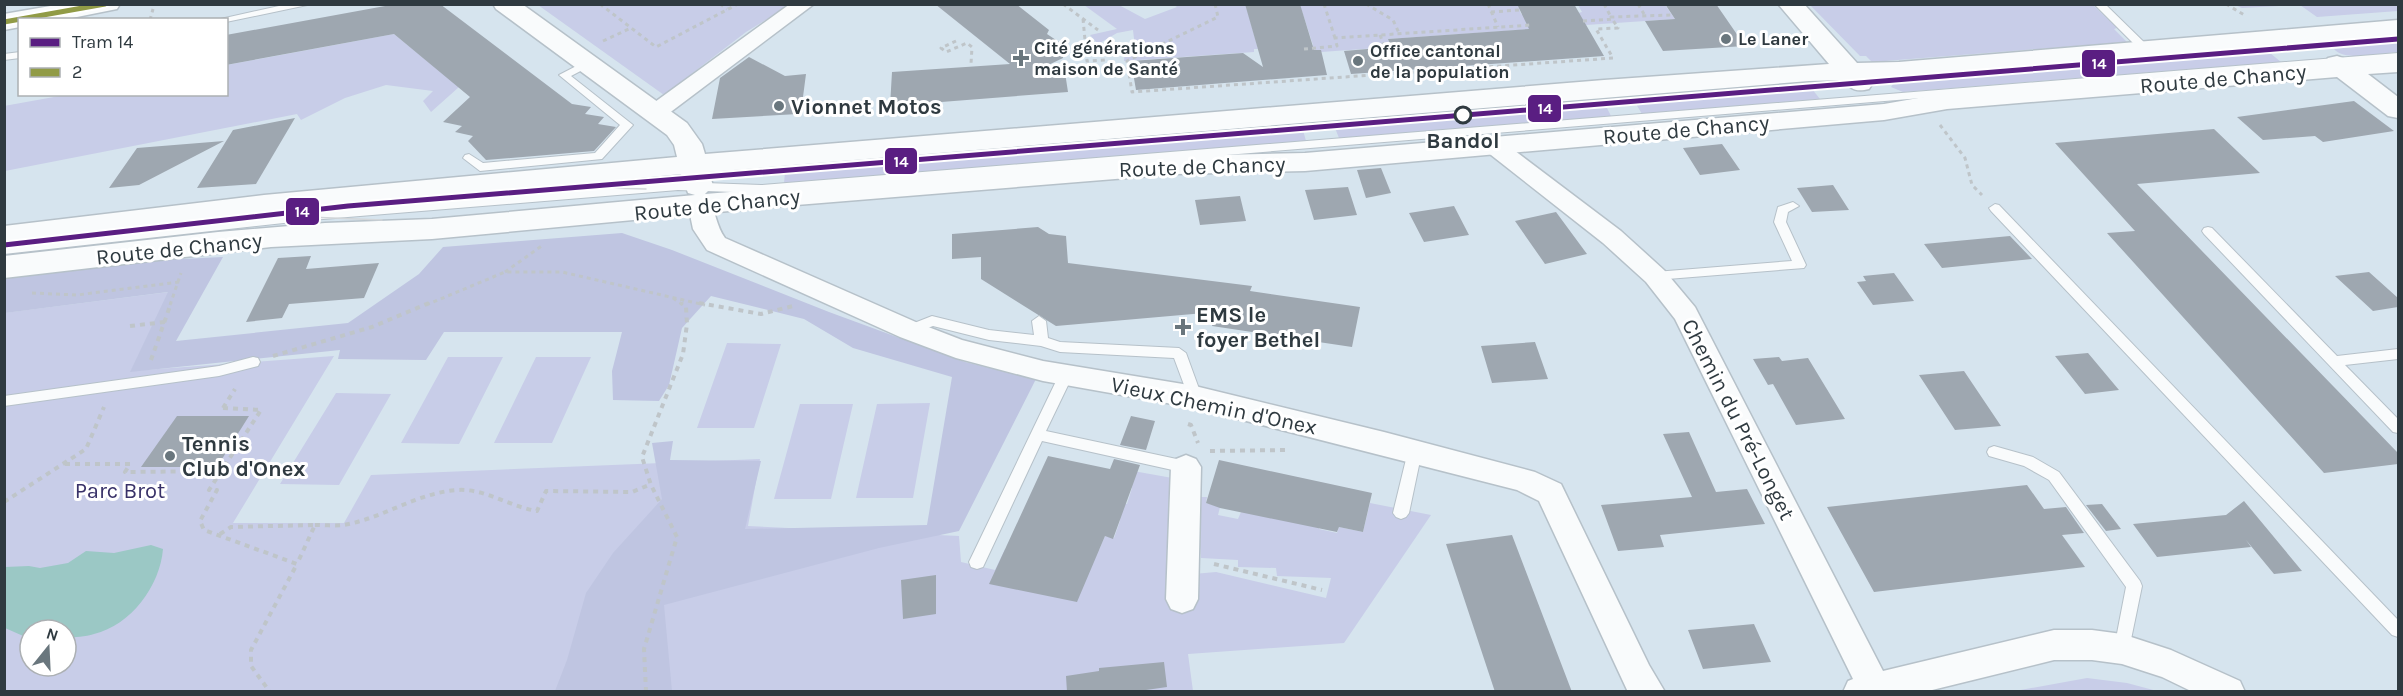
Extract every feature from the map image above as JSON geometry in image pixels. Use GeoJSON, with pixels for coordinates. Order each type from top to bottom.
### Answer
{"type":"FeatureCollection","features":[{"type":"Feature","properties":{"kind":"main road"},"geometry":{"type":"LineString","coordinates":[[19,18],[50,10],[108,4]]}},
{"type":"Feature","properties":{"kind":"main road"},"geometry":{"type":"LineString","coordinates":[[505,4],[592,54],[677,129],[688,144],[697,183]]}},
{"type":"Feature","properties":{"kind":"main road"},"geometry":{"type":"LineString","coordinates":[[1790,4],[1867,91]]}},
{"type":"Feature","properties":{"kind":"main road","name":"Route de Chancy"},"geometry":{"type":"LineString","coordinates":[[4,236],[352,196],[1305,162],[1645,134],[1709,125],[1867,91],[2147,51],[2305,41],[2398,28]]}},
{"type":"Feature","properties":{"kind":"main road"},"geometry":{"type":"LineString","coordinates":[[2305,41],[2398,110]]}},
{"type":"Feature","properties":{"kind":"main road","name":"Route de Chancy"},"geometry":{"type":"LineString","coordinates":[[4,267],[209,244],[375,230],[432,230],[697,183],[778,156],[1322,110],[1809,73],[1867,91],[1947,101],[2338,65],[2398,64]]}},
{"type":"Feature","properties":{"kind":"street"},"geometry":{"type":"LineString","coordinates":[[656,112],[757,36],[804,4]]}},
{"type":"Feature","properties":{"kind":"street","name":"Chemin du Pré-Longet"},"geometry":{"type":"LineString","coordinates":[[1494,146],[1612,237],[1655,276],[1686,314],[1703,345],[1867,690]]}},
{"type":"Feature","properties":{"kind":"street","name":"Vieux Chemin d'Onex"},"geometry":{"type":"LineString","coordinates":[[697,183],[705,229],[716,244],[909,330],[956,348],[1043,371],[1195,397],[1525,480],[1550,493],[1637,676],[1648,692]]}},
{"type":"Feature","properties":{"kind":"street"},"geometry":{"type":"LineString","coordinates":[[1182,599],[1186,467]]}},
{"type":"Feature","properties":{"kind":"street"},"geometry":{"type":"LineString","coordinates":[[1867,690],[2054,645],[2092,645],[2122,649],[2171,665],[2228,692]]}},
{"type":"Feature","properties":{"kind":"lane"},"geometry":{"type":"LineString","coordinates":[[228,19],[307,4]]}},
{"type":"Feature","properties":{"kind":"lane"},"geometry":{"type":"LineString","coordinates":[[2099,4],[2147,51]]}},
{"type":"Feature","properties":{"kind":"lane"},"geometry":{"type":"LineString","coordinates":[[4,250],[310,216],[697,183],[761,189],[1867,91],[2305,41],[2398,39]]}},
{"type":"Feature","properties":{"kind":"lane"},"geometry":{"type":"LineString","coordinates":[[469,158],[480,166],[598,156],[627,125],[564,75],[592,54]]}},
{"type":"Feature","properties":{"kind":"lane"},"geometry":{"type":"LineString","coordinates":[[2338,65],[2398,56]]}},
{"type":"Feature","properties":{"kind":"lane"},"geometry":{"type":"LineString","coordinates":[[1655,276],[1800,266],[1780,222],[1782,210],[1792,206]]}},
{"type":"Feature","properties":{"kind":"lane"},"geometry":{"type":"LineString","coordinates":[[1995,208],[2398,630]]}},
{"type":"Feature","properties":{"kind":"lane"},"geometry":{"type":"LineString","coordinates":[[2208,231],[2398,428]]}},
{"type":"Feature","properties":{"kind":"lane"},"geometry":{"type":"LineString","coordinates":[[909,330],[932,321],[989,335],[1042,341],[1060,347],[1179,353],[1195,397]]}},
{"type":"Feature","properties":{"kind":"lane"},"geometry":{"type":"LineString","coordinates":[[1039,321],[1042,341]]}},
{"type":"Feature","properties":{"kind":"lane"},"geometry":{"type":"LineString","coordinates":[[2334,361],[2398,354]]}},
{"type":"Feature","properties":{"kind":"lane"},"geometry":{"type":"LineString","coordinates":[[4,401],[219,371],[253,362]]}},
{"type":"Feature","properties":{"kind":"lane"},"geometry":{"type":"LineString","coordinates":[[977,562],[1066,375]]}},
{"type":"Feature","properties":{"kind":"lane"},"geometry":{"type":"LineString","coordinates":[[1038,435],[1186,467]]}},
{"type":"Feature","properties":{"kind":"lane"},"geometry":{"type":"LineString","coordinates":[[1401,513],[1415,451]]}},
{"type":"Feature","properties":{"kind":"lane"},"geometry":{"type":"LineString","coordinates":[[1994,452],[2028,461],[2054,476],[2134,586],[2122,649]]}},
{"type":"Feature","properties":{"kind":"path"},"geometry":{"type":"LineString","coordinates":[[600,4],[656,47],[738,4]]}},
{"type":"Feature","properties":{"kind":"path"},"geometry":{"type":"LineString","coordinates":[[720,4],[728,9]]}},
{"type":"Feature","properties":{"kind":"path"},"geometry":{"type":"LineString","coordinates":[[1063,4],[1098,30]]}},
{"type":"Feature","properties":{"kind":"path"},"geometry":{"type":"LineString","coordinates":[[1215,4],[1218,17],[1127,61],[1132,93],[1613,58],[1596,29],[1618,27],[1604,4]]}},
{"type":"Feature","properties":{"kind":"path"},"geometry":{"type":"LineString","coordinates":[[1304,49],[1337,46],[1324,4]]}},
{"type":"Feature","properties":{"kind":"path"},"geometry":{"type":"LineString","coordinates":[[1366,4],[1394,21],[1399,33]]}},
{"type":"Feature","properties":{"kind":"path"},"geometry":{"type":"LineString","coordinates":[[1488,4],[1498,27]]}},
{"type":"Feature","properties":{"kind":"path"},"geometry":{"type":"LineString","coordinates":[[1638,4],[1644,14]]}},
{"type":"Feature","properties":{"kind":"path"},"geometry":{"type":"LineString","coordinates":[[2226,4],[2253,19]]}},
{"type":"Feature","properties":{"kind":"path"},"geometry":{"type":"LineString","coordinates":[[151,18],[153,9]]}},
{"type":"Feature","properties":{"kind":"path"},"geometry":{"type":"LineString","coordinates":[[1491,12],[1520,10]]}},
{"type":"Feature","properties":{"kind":"path"},"geometry":{"type":"LineString","coordinates":[[1583,21],[1644,14],[1647,16],[1672,15]]}},
{"type":"Feature","properties":{"kind":"path"},"geometry":{"type":"LineString","coordinates":[[1083,20],[1087,61],[1105,60]]}},
{"type":"Feature","properties":{"kind":"path"},"geometry":{"type":"LineString","coordinates":[[1335,38],[1531,25]]}},
{"type":"Feature","properties":{"kind":"path"},"geometry":{"type":"LineString","coordinates":[[592,54],[632,28]]}},
{"type":"Feature","properties":{"kind":"path"},"geometry":{"type":"LineString","coordinates":[[1380,35],[1385,48]]}},
{"type":"Feature","properties":{"kind":"path"},"geometry":{"type":"LineString","coordinates":[[956,41],[941,48],[946,52],[967,43],[972,47],[971,64]]}},
{"type":"Feature","properties":{"kind":"path"},"geometry":{"type":"LineString","coordinates":[[1938,124],[1965,158],[1972,185],[1995,208]]}},
{"type":"Feature","properties":{"kind":"path"},"geometry":{"type":"LineString","coordinates":[[253,362],[372,327],[505,272],[544,243]]}},
{"type":"Feature","properties":{"kind":"path"},"geometry":{"type":"LineString","coordinates":[[142,383],[185,266]]}},
{"type":"Feature","properties":{"kind":"path"},"geometry":{"type":"LineString","coordinates":[[505,272],[562,272],[669,295],[716,308],[761,314],[792,307],[817,289]]}},
{"type":"Feature","properties":{"kind":"path"},"geometry":{"type":"LineString","coordinates":[[27,293],[77,295],[179,282]]}},
{"type":"Feature","properties":{"kind":"path"},"geometry":{"type":"LineString","coordinates":[[646,692],[644,649],[677,537],[665,509],[649,485],[642,457],[681,367],[688,330],[686,307],[669,295]]}},
{"type":"Feature","properties":{"kind":"path"},"geometry":{"type":"LineString","coordinates":[[130,326],[165,322]]}},
{"type":"Feature","properties":{"kind":"path"},"geometry":{"type":"LineString","coordinates":[[4,502],[86,449],[113,387]]}},
{"type":"Feature","properties":{"kind":"path"},"geometry":{"type":"LineString","coordinates":[[223,408],[261,410],[209,490],[217,490],[200,521],[204,530],[297,564]]}},
{"type":"Feature","properties":{"kind":"path"},"geometry":{"type":"LineString","coordinates":[[1186,467],[1201,451],[1292,450]]}},
{"type":"Feature","properties":{"kind":"path"},"geometry":{"type":"LineString","coordinates":[[65,464],[130,464],[125,471],[222,471]]}},
{"type":"Feature","properties":{"kind":"path"},"geometry":{"type":"LineString","coordinates":[[220,534],[231,527],[345,525],[415,497],[460,489],[498,497],[522,511],[537,511],[546,492],[632,492],[649,485]]}},
{"type":"Feature","properties":{"kind":"path"},"geometry":{"type":"LineString","coordinates":[[270,692],[251,666],[251,650],[315,525]]}},
{"type":"Feature","properties":{"kind":"path"},"geometry":{"type":"LineString","coordinates":[[1184,557],[1322,590]]}},
{"type":"Feature","properties":{"kind":"green space"},"geometry":{"type":"Polygon","coordinates":[[[2398,4],[2398,11],[2317,17],[2300,5],[2242,8],[2235,5],[2398,4]]]}},
{"type":"Feature","properties":{"kind":"green space"},"geometry":{"type":"Polygon","coordinates":[[[538,5],[790,5],[746,32],[664,95],[538,5]]]}},
{"type":"Feature","properties":{"kind":"green space"},"geometry":{"type":"Polygon","coordinates":[[[1084,5],[1119,5],[1145,19],[1177,7],[1174,5],[1246,5],[1258,49],[1254,49],[1254,52],[1124,61],[1125,50],[1135,47],[1133,30],[1117,33],[1098,44],[1090,35],[1117,29],[1084,5]]]}},
{"type":"Feature","properties":{"kind":"green space"},"geometry":{"type":"Polygon","coordinates":[[[1300,5],[1518,5],[1521,14],[1526,16],[1533,29],[1388,39],[1391,47],[1305,51],[1313,45],[1300,5]]]}},
{"type":"Feature","properties":{"kind":"green space"},"geometry":{"type":"Polygon","coordinates":[[[1578,5],[1665,5],[1675,19],[1586,25],[1578,13],[1582,12],[1578,5]]]}},
{"type":"Feature","properties":{"kind":"green space"},"geometry":{"type":"Polygon","coordinates":[[[1810,5],[2093,5],[2117,28],[2114,29],[2127,42],[1872,62],[1866,56],[1860,56],[1810,5]]]}},
{"type":"Feature","properties":{"kind":"green space"},"geometry":{"type":"Polygon","coordinates":[[[394,34],[459,87],[431,112],[423,101],[433,91],[386,85],[345,98],[301,120],[297,114],[5,171],[4,106],[59,96],[228,96],[228,65],[394,34]]]}},
{"type":"Feature","properties":{"kind":"green space"},"geometry":{"type":"Polygon","coordinates":[[[2398,42],[2398,52],[2374,55],[2346,55],[2334,49],[2398,42]]]}},
{"type":"Feature","properties":{"kind":"green space"},"geometry":{"type":"Polygon","coordinates":[[[2270,53],[2281,62],[1903,92],[1891,87],[1894,83],[2270,53]]]}},
{"type":"Feature","properties":{"kind":"green space"},"geometry":{"type":"Polygon","coordinates":[[[1812,89],[1820,99],[1642,114],[1636,104],[1812,89]]]}},
{"type":"Feature","properties":{"kind":"green space"},"geometry":{"type":"Polygon","coordinates":[[[1606,106],[1611,116],[1339,138],[1335,128],[1606,106]]]}},
{"type":"Feature","properties":{"kind":"green space"},"geometry":{"type":"Polygon","coordinates":[[[1303,130],[1306,141],[784,183],[785,172],[1303,130]]]}},
{"type":"Feature","properties":{"kind":"green space","name":"Parc Brot"},"geometry":{"type":"Polygon","coordinates":[[[169,292],[131,371],[334,356],[233,523],[344,523],[371,475],[760,459],[748,526],[959,536],[961,562],[995,570],[1005,549],[1099,550],[1105,536],[1114,538],[1120,521],[1118,502],[1127,504],[1132,488],[1124,486],[1122,469],[1178,479],[1171,576],[1216,572],[1326,598],[1331,578],[1277,576],[1276,568],[1238,567],[1238,560],[1201,558],[1200,545],[1193,544],[1195,497],[1207,497],[1206,503],[1220,507],[1218,515],[1238,519],[1241,512],[1319,523],[1319,529],[1337,533],[1339,527],[1363,532],[1370,503],[1431,515],[1344,643],[1188,654],[1193,691],[5,691],[4,313],[169,292]]]}},
{"type":"Feature","properties":{"kind":"green space"},"geometry":{"type":"Polygon","coordinates":[[[727,343],[781,344],[754,428],[697,428],[727,343]]]}},
{"type":"Feature","properties":{"kind":"green space"},"geometry":{"type":"Polygon","coordinates":[[[448,357],[503,357],[459,444],[401,443],[448,357]]]}},
{"type":"Feature","properties":{"kind":"green space"},"geometry":{"type":"Polygon","coordinates":[[[536,357],[591,357],[552,443],[494,443],[536,357]]]}},
{"type":"Feature","properties":{"kind":"green space"},"geometry":{"type":"Polygon","coordinates":[[[336,393],[391,394],[339,485],[280,484],[336,393]]]}},
{"type":"Feature","properties":{"kind":"green space"},"geometry":{"type":"Polygon","coordinates":[[[930,403],[913,498],[856,498],[877,404],[930,403]]]}},
{"type":"Feature","properties":{"kind":"green space"},"geometry":{"type":"Polygon","coordinates":[[[800,404],[853,404],[831,499],[774,499],[800,404]]]}},
{"type":"Feature","properties":{"kind":"green space"},"geometry":{"type":"Polygon","coordinates":[[[2087,678],[2127,683],[2157,691],[2015,691],[2087,678]]]}},
{"type":"Feature","properties":{"kind":"shaded area"},"geometry":{"type":"Polygon","coordinates":[[[622,233],[965,362],[1036,379],[959,531],[879,548],[664,605],[672,691],[555,691],[567,660],[586,593],[613,553],[662,499],[652,443],[673,441],[670,460],[761,461],[745,529],[927,525],[952,377],[853,348],[804,319],[711,296],[682,328],[669,385],[659,401],[613,400],[612,371],[622,332],[444,332],[426,360],[338,359],[340,350],[130,372],[168,292],[5,313],[4,278],[161,260],[223,257],[176,341],[348,323],[419,274],[443,247],[622,233]]]}},
{"type":"Feature","properties":{"kind":"shaded area"},"geometry":{"type":"Polygon","coordinates":[[[151,545],[163,549],[161,563],[150,590],[131,613],[120,622],[107,629],[78,637],[78,618],[18,618],[18,634],[5,628],[5,567],[40,568],[68,563],[86,551],[114,553],[151,545]]]}},
{"type":"Feature","properties":{"kind":"building"},"geometry":{"type":"Polygon","coordinates":[[[396,4],[440,4],[572,104],[591,107],[585,114],[604,117],[598,124],[616,127],[594,151],[486,160],[468,141],[473,136],[455,132],[462,126],[443,122],[470,97],[394,34],[228,65],[228,35],[396,4]]]}},
{"type":"Feature","properties":{"kind":"building","name":"Cité générations maison de Santé"},"geometry":{"type":"Polygon","coordinates":[[[935,4],[1016,4],[1049,30],[1047,34],[1062,44],[1063,58],[1042,68],[1064,66],[1068,92],[890,106],[892,72],[1010,64],[935,4]]]}},
{"type":"Feature","properties":{"kind":"building"},"geometry":{"type":"Polygon","coordinates":[[[1245,4],[1300,4],[1314,50],[1321,50],[1327,75],[1136,90],[1131,61],[1243,53],[1263,67],[1245,4]]]}},
{"type":"Feature","properties":{"kind":"building"},"geometry":{"type":"Polygon","coordinates":[[[1517,4],[1574,4],[1604,56],[1351,74],[1344,51],[1391,47],[1388,39],[1529,29],[1517,4]]]}},
{"type":"Feature","properties":{"kind":"building"},"geometry":{"type":"Polygon","coordinates":[[[1665,4],[1716,4],[1745,46],[1663,51],[1645,21],[1675,19],[1665,4]]]}},
{"type":"Feature","properties":{"kind":"building"},"geometry":{"type":"Polygon","coordinates":[[[749,57],[785,76],[806,74],[801,112],[712,119],[720,78],[749,57]]]}},
{"type":"Feature","properties":{"kind":"building"},"geometry":{"type":"Polygon","coordinates":[[[2354,101],[2394,131],[2323,142],[2315,136],[2263,140],[2237,117],[2354,101]]]}},
{"type":"Feature","properties":{"kind":"building"},"geometry":{"type":"Polygon","coordinates":[[[295,118],[256,184],[197,188],[233,130],[295,118]]]}},
{"type":"Feature","properties":{"kind":"building"},"geometry":{"type":"Polygon","coordinates":[[[2214,129],[2260,173],[2137,184],[2398,453],[2398,464],[2324,473],[2107,233],[2135,231],[2055,143],[2214,129]]]}},
{"type":"Feature","properties":{"kind":"building"},"geometry":{"type":"Polygon","coordinates":[[[224,141],[139,185],[109,188],[137,148],[224,141]]]}},
{"type":"Feature","properties":{"kind":"building"},"geometry":{"type":"Polygon","coordinates":[[[1722,144],[1740,170],[1700,175],[1683,148],[1722,144]]]}},
{"type":"Feature","properties":{"kind":"building"},"geometry":{"type":"Polygon","coordinates":[[[1381,168],[1391,193],[1366,198],[1357,170],[1381,168]]]}},
{"type":"Feature","properties":{"kind":"building"},"geometry":{"type":"Polygon","coordinates":[[[1833,185],[1849,210],[1812,212],[1797,188],[1833,185]]]}},
{"type":"Feature","properties":{"kind":"building"},"geometry":{"type":"Polygon","coordinates":[[[1348,187],[1357,215],[1314,220],[1305,190],[1348,187]]]}},
{"type":"Feature","properties":{"kind":"building"},"geometry":{"type":"Polygon","coordinates":[[[1240,196],[1246,221],[1200,225],[1195,200],[1240,196]]]}},
{"type":"Feature","properties":{"kind":"building"},"geometry":{"type":"Polygon","coordinates":[[[1454,206],[1469,235],[1424,242],[1409,213],[1454,206]]]}},
{"type":"Feature","properties":{"kind":"building"},"geometry":{"type":"Polygon","coordinates":[[[1556,212],[1587,254],[1545,264],[1515,221],[1556,212]]]}},
{"type":"Feature","properties":{"kind":"building"},"geometry":{"type":"Polygon","coordinates":[[[1038,227],[1049,234],[1066,236],[1068,263],[1252,286],[1250,291],[1360,307],[1352,347],[1212,326],[1216,312],[1056,326],[981,279],[981,257],[952,259],[952,234],[1038,227]]]}},
{"type":"Feature","properties":{"kind":"building"},"geometry":{"type":"Polygon","coordinates":[[[2010,236],[2032,259],[1942,268],[1924,244],[2010,236]]]}},
{"type":"Feature","properties":{"kind":"building"},"geometry":{"type":"Polygon","coordinates":[[[311,256],[306,269],[379,263],[364,298],[289,304],[282,318],[246,322],[278,258],[311,256]]]}},
{"type":"Feature","properties":{"kind":"building"},"geometry":{"type":"Polygon","coordinates":[[[2369,272],[2398,298],[2398,307],[2373,311],[2335,276],[2369,272]]]}},
{"type":"Feature","properties":{"kind":"building"},"geometry":{"type":"Polygon","coordinates":[[[1894,273],[1914,301],[1873,305],[1857,282],[1866,281],[1863,276],[1894,273]]]}},
{"type":"Feature","properties":{"kind":"building"},"geometry":{"type":"Polygon","coordinates":[[[1535,342],[1548,379],[1492,383],[1481,346],[1535,342]]]}},
{"type":"Feature","properties":{"kind":"building"},"geometry":{"type":"Polygon","coordinates":[[[2088,353],[2119,390],[2085,394],[2055,356],[2088,353]]]}},
{"type":"Feature","properties":{"kind":"building"},"geometry":{"type":"Polygon","coordinates":[[[1779,357],[1782,361],[1808,358],[1845,419],[1796,425],[1773,384],[1768,385],[1753,359],[1779,357]]]}},
{"type":"Feature","properties":{"kind":"building"},"geometry":{"type":"Polygon","coordinates":[[[1964,371],[2001,426],[1955,430],[1919,375],[1964,371]]]}},
{"type":"Feature","properties":{"kind":"building"},"geometry":{"type":"Polygon","coordinates":[[[177,416],[249,416],[217,467],[141,467],[177,416]]]}},
{"type":"Feature","properties":{"kind":"building"},"geometry":{"type":"Polygon","coordinates":[[[1131,416],[1155,421],[1146,450],[1120,445],[1131,416]]]}},
{"type":"Feature","properties":{"kind":"building"},"geometry":{"type":"Polygon","coordinates":[[[1689,432],[1716,492],[1747,489],[1765,524],[1660,535],[1664,547],[1618,551],[1601,505],[1692,497],[1663,434],[1689,432]]]}},
{"type":"Feature","properties":{"kind":"building"},"geometry":{"type":"Polygon","coordinates":[[[1048,456],[1110,469],[1114,459],[1140,465],[1113,539],[1105,536],[1077,602],[989,584],[1048,456]]]}},
{"type":"Feature","properties":{"kind":"building"},"geometry":{"type":"Polygon","coordinates":[[[1219,460],[1372,493],[1363,532],[1339,527],[1337,532],[1220,508],[1206,503],[1219,460]]]}},
{"type":"Feature","properties":{"kind":"building"},"geometry":{"type":"Polygon","coordinates":[[[2027,485],[2044,509],[2066,507],[2084,533],[2062,535],[2085,567],[1874,592],[1827,507],[2027,485]]]}},
{"type":"Feature","properties":{"kind":"building"},"geometry":{"type":"Polygon","coordinates":[[[2244,501],[2302,571],[2274,574],[2246,540],[2251,547],[2157,557],[2133,524],[2226,515],[2244,501]]]}},
{"type":"Feature","properties":{"kind":"building"},"geometry":{"type":"Polygon","coordinates":[[[2102,504],[2121,529],[2106,531],[2086,505],[2102,504]]]}},
{"type":"Feature","properties":{"kind":"building"},"geometry":{"type":"Polygon","coordinates":[[[1512,535],[1572,692],[1495,692],[1446,544],[1512,535]]]}},
{"type":"Feature","properties":{"kind":"building"},"geometry":{"type":"Polygon","coordinates":[[[936,575],[936,614],[903,619],[901,580],[936,575]]]}},
{"type":"Feature","properties":{"kind":"building"},"geometry":{"type":"Polygon","coordinates":[[[1754,624],[1771,662],[1703,669],[1688,630],[1754,624]]]}},
{"type":"Feature","properties":{"kind":"building"},"geometry":{"type":"Polygon","coordinates":[[[1164,662],[1167,687],[1146,690],[1146,692],[1067,692],[1066,676],[1099,671],[1099,668],[1164,662]]]}},
{"type":"Feature","properties":{"kind":"tram line","name":"14"},"geometry":{"type":"LineString","coordinates":[[4,245],[348,206],[2398,39]]}},
{"type":"Feature","properties":{"kind":"tram line"},"geometry":{"type":"LineString","coordinates":[[566,187],[646,189]]}},
{"type":"Feature","properties":{"kind":"tram line"},"geometry":{"type":"LineString","coordinates":[[259,215],[382,220]]}},
{"type":"Feature","properties":{"kind":"transit line","name":"2"},"geometry":{"type":"LineString","coordinates":[[26,18],[105,4]]}},
{"type":"Feature","properties":{"kind":"transit line","name":"2"},"geometry":{"type":"LineString","coordinates":[[4,22],[18,20]]}},
{"type":"Feature","properties":{"kind":"place","name":"Le Laner"},"geometry":{"type":"Point","coordinates":[1726,39]}},
{"type":"Feature","properties":{"kind":"place","name":"Cité générations maison de Santé"},"geometry":{"type":"Point","coordinates":[1021,58]}},
{"type":"Feature","properties":{"kind":"place","name":"Office cantonal de la population"},"geometry":{"type":"Point","coordinates":[1358,61]}},
{"type":"Feature","properties":{"kind":"place","name":"Vionnet Motos"},"geometry":{"type":"Point","coordinates":[779,106]}},
{"type":"Feature","properties":{"kind":"place","name":"Bandol"},"geometry":{"type":"Point","coordinates":[1463,115]}},
{"type":"Feature","properties":{"kind":"place","name":"EMS le foyer Bethel"},"geometry":{"type":"Point","coordinates":[1183,327]}},
{"type":"Feature","properties":{"kind":"place","name":"Tennis Club d'Onex"},"geometry":{"type":"Point","coordinates":[170,456]}}]}
